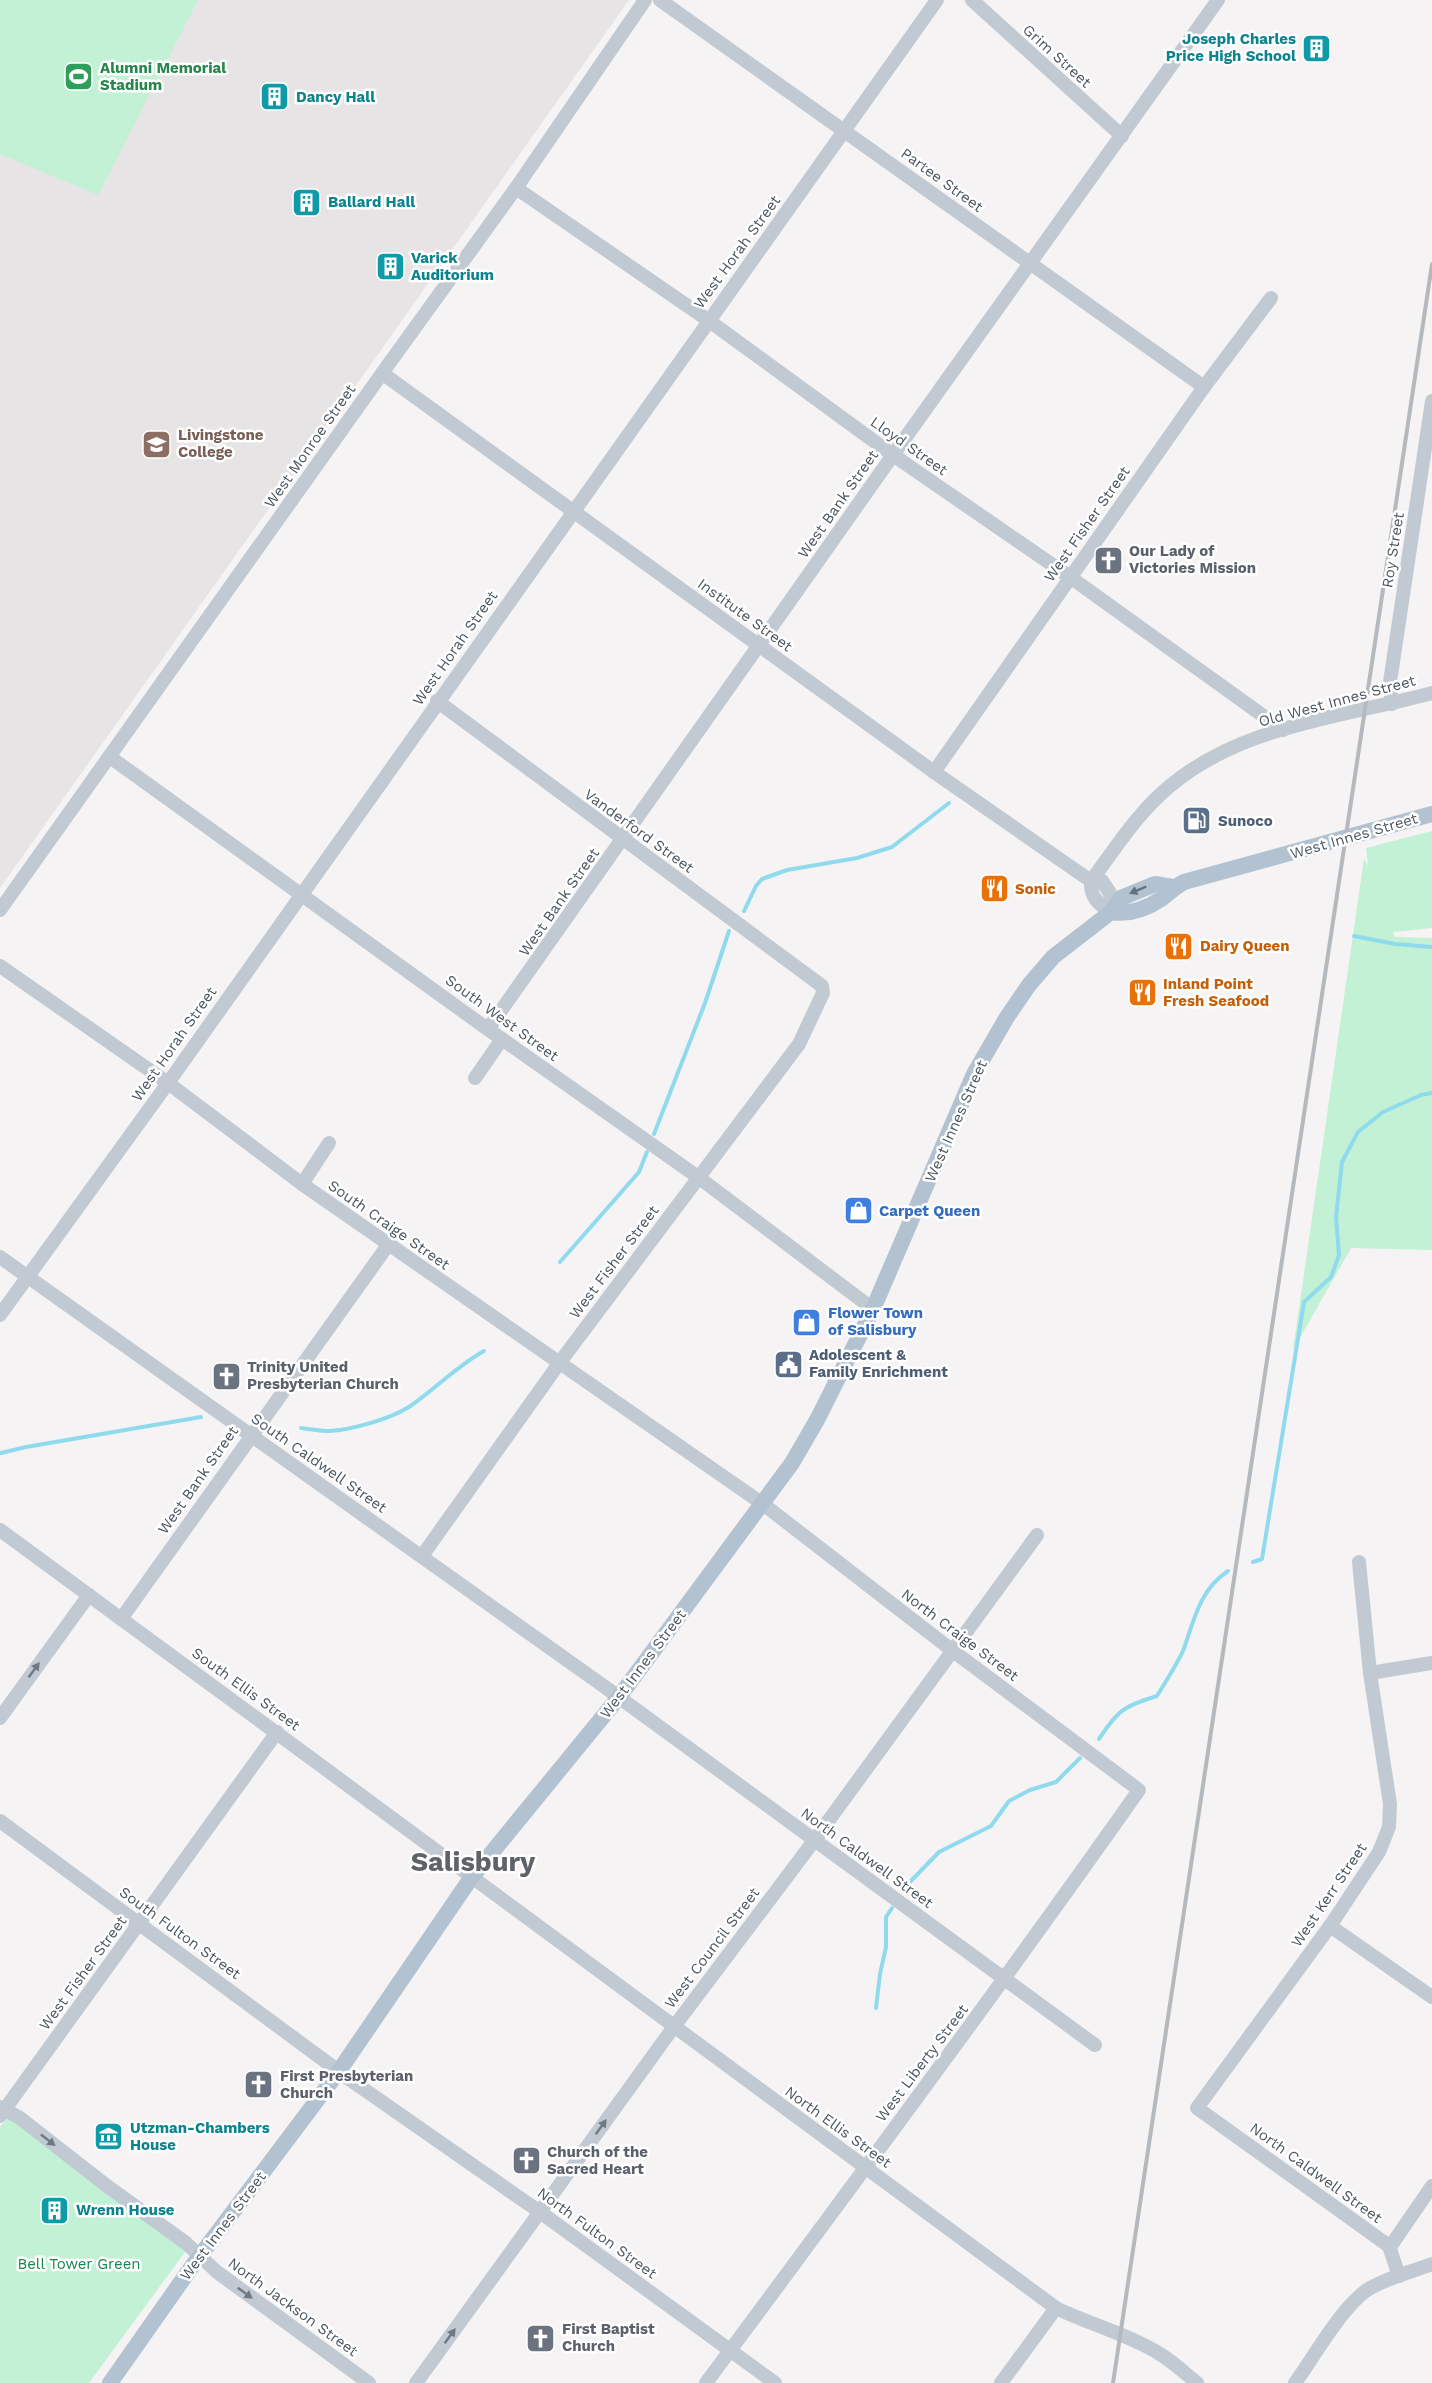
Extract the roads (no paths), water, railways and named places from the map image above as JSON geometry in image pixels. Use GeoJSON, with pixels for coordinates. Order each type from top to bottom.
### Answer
{"type":"FeatureCollection","features":[{"type":"Feature","properties":{"kind":"main road","name":"West Innes Street"},"geometry":{"type":"LineString","coordinates":[[110,2383],[200,2255],[339,2071],[471,1878],[619,1697],[792,1463],[817,1420],[873,1309],[974,1074],[1002,1025],[1029,985],[1053,957],[1111,912],[1125,914],[1135,912],[1162,899],[1173,887],[1432,814]]}},
{"type":"Feature","properties":{"kind":"street","name":"West Monroe Street"},"geometry":{"type":"LineString","coordinates":[[0,910],[516,188],[645,0]]}},
{"type":"Feature","properties":{"kind":"street","name":"Partee Street"},"geometry":{"type":"LineString","coordinates":[[660,0],[1204,387]]}},
{"type":"Feature","properties":{"kind":"street","name":"West Horah Street"},"geometry":{"type":"LineString","coordinates":[[0,1315],[168,1083],[437,701],[937,0]]}},
{"type":"Feature","properties":{"kind":"street","name":"Grim Street"},"geometry":{"type":"LineString","coordinates":[[972,0],[1122,136]]}},
{"type":"Feature","properties":{"kind":"street","name":"West Bank Street"},"geometry":{"type":"LineString","coordinates":[[488,1029],[893,455],[1218,0]]}},
{"type":"Feature","properties":{"kind":"street","name":"Lloyd Street"},"geometry":{"type":"LineString","coordinates":[[516,188],[708,320],[893,455],[1070,577],[1283,730]]}},
{"type":"Feature","properties":{"kind":"street","name":"West Fisher Street"},"geometry":{"type":"LineString","coordinates":[[934,772],[1204,387],[1271,298]]}},
{"type":"Feature","properties":{"kind":"street","name":"Institute Street"},"geometry":{"type":"LineString","coordinates":[[382,373],[934,772],[1091,881],[1102,881],[1110,893],[1111,912]]}},
{"type":"Feature","properties":{"kind":"street","name":"Roy Street"},"geometry":{"type":"LineString","coordinates":[[1392,704],[1390,682],[1432,401]]}},
{"type":"Feature","properties":{"kind":"street","name":"Old West Innes Street"},"geometry":{"type":"LineString","coordinates":[[1091,881],[1144,812],[1169,786],[1204,761],[1283,730],[1432,693]]}},
{"type":"Feature","properties":{"kind":"street","name":"Vanderford Street"},"geometry":{"type":"LineString","coordinates":[[437,701],[822,986]]}},
{"type":"Feature","properties":{"kind":"street","name":"South West Street"},"geometry":{"type":"LineString","coordinates":[[110,756],[488,1029],[698,1177],[873,1309]]}},
{"type":"Feature","properties":{"kind":"street","name":"South Craige Street"},"geometry":{"type":"LineString","coordinates":[[0,966],[168,1083],[302,1184],[388,1245],[763,1504]]}},
{"type":"Feature","properties":{"kind":"street","name":"West Fisher Street"},"geometry":{"type":"LineString","coordinates":[[422,1556],[560,1362],[799,1044],[823,993],[822,986]]}},
{"type":"Feature","properties":{"kind":"street"},"geometry":{"type":"LineString","coordinates":[[475,1078],[502,1039]]}},
{"type":"Feature","properties":{"kind":"street"},"geometry":{"type":"LineString","coordinates":[[302,1184],[329,1143]]}},
{"type":"Feature","properties":{"kind":"street","name":"West Bank Street"},"geometry":{"type":"LineString","coordinates":[[121,1619],[388,1245]]}},
{"type":"Feature","properties":{"kind":"street","name":"South Caldwell Street"},"geometry":{"type":"LineString","coordinates":[[0,1257],[619,1697]]}},
{"type":"Feature","properties":{"kind":"street","name":"North Craige Street"},"geometry":{"type":"LineString","coordinates":[[763,1504],[953,1651],[1139,1790]]}},
{"type":"Feature","properties":{"kind":"street","name":"South Ellis Street"},"geometry":{"type":"LineString","coordinates":[[0,1530],[277,1732],[471,1878]]}},
{"type":"Feature","properties":{"kind":"street","name":"West Council Street"},"geometry":{"type":"LineString","coordinates":[[416,2383],[673,2028],[814,1841],[1037,1535]]}},
{"type":"Feature","properties":{"kind":"street","name":"West Kerr Street"},"geometry":{"type":"LineString","coordinates":[[1197,2108],[1330,1926],[1379,1852],[1389,1827],[1390,1804],[1370,1673],[1359,1562]]}},
{"type":"Feature","properties":{"kind":"street"},"geometry":{"type":"LineString","coordinates":[[0,1718],[89,1595]]}},
{"type":"Feature","properties":{"kind":"street"},"geometry":{"type":"LineString","coordinates":[[1370,1673],[1432,1663]]}},
{"type":"Feature","properties":{"kind":"street","name":"North Caldwell Street"},"geometry":{"type":"LineString","coordinates":[[619,1697],[1095,2045]]}},
{"type":"Feature","properties":{"kind":"street","name":"West Fisher Street"},"geometry":{"type":"LineString","coordinates":[[2,2111],[277,1732]]}},
{"type":"Feature","properties":{"kind":"street","name":"West Liberty Street"},"geometry":{"type":"LineString","coordinates":[[706,2383],[864,2167],[1006,1979],[1139,1790]]}},
{"type":"Feature","properties":{"kind":"street","name":"South Fulton Street"},"geometry":{"type":"LineString","coordinates":[[0,1821],[339,2071]]}},
{"type":"Feature","properties":{"kind":"street","name":"North Ellis Street"},"geometry":{"type":"LineString","coordinates":[[471,1878],[1056,2308],[1092,2325],[1136,2341],[1160,2354],[1197,2383]]}},
{"type":"Feature","properties":{"kind":"street"},"geometry":{"type":"LineString","coordinates":[[1330,1926],[1432,1997]]}},
{"type":"Feature","properties":{"kind":"street","name":"North Fulton Street"},"geometry":{"type":"LineString","coordinates":[[339,2071],[540,2212],[775,2383]]}},
{"type":"Feature","properties":{"kind":"street","name":"North Caldwell Street"},"geometry":{"type":"LineString","coordinates":[[1197,2108],[1390,2247]]}},
{"type":"Feature","properties":{"kind":"street","name":"North Jackson Street"},"geometry":{"type":"LineString","coordinates":[[2,2111],[20,2118],[200,2255],[217,2272],[369,2383]]}},
{"type":"Feature","properties":{"kind":"street"},"geometry":{"type":"LineString","coordinates":[[1399,2276],[1390,2247],[1432,2186]]}},
{"type":"Feature","properties":{"kind":"street"},"geometry":{"type":"LineString","coordinates":[[1295,2383],[1353,2302],[1370,2288],[1399,2276],[1428,2270]]}},
{"type":"Feature","properties":{"kind":"street"},"geometry":{"type":"LineString","coordinates":[[1001,2383],[1056,2308]]}},
{"type":"Feature","properties":{"kind":"waterway"},"geometry":{"type":"LineString","coordinates":[[744,911],[762,879],[787,870],[857,858],[892,847],[949,803]]}},
{"type":"Feature","properties":{"kind":"waterway"},"geometry":{"type":"LineString","coordinates":[[654,1134],[705,1003],[729,931]]}},
{"type":"Feature","properties":{"kind":"waterway"},"geometry":{"type":"LineString","coordinates":[[1354,936],[1395,944],[1432,947]]}},
{"type":"Feature","properties":{"kind":"waterway"},"geometry":{"type":"LineString","coordinates":[[1253,1562],[1262,1559],[1304,1302],[1331,1277],[1339,1255],[1336,1217],[1342,1162],[1358,1132],[1383,1112],[1421,1095],[1432,1093]]}},
{"type":"Feature","properties":{"kind":"waterway"},"geometry":{"type":"LineString","coordinates":[[560,1262],[639,1172],[647,1152]]}},
{"type":"Feature","properties":{"kind":"waterway"},"geometry":{"type":"LineString","coordinates":[[301,1428],[326,1431],[348,1429],[392,1416],[409,1407],[484,1351]]}},
{"type":"Feature","properties":{"kind":"waterway"},"geometry":{"type":"LineString","coordinates":[[1,1453],[201,1417]]}},
{"type":"Feature","properties":{"kind":"waterway"},"geometry":{"type":"LineString","coordinates":[[1099,1739],[1111,1721],[1123,1710],[1157,1696],[1183,1651],[1204,1597],[1210,1587],[1228,1571]]}},
{"type":"Feature","properties":{"kind":"waterway"},"geometry":{"type":"LineString","coordinates":[[906,1886],[939,1852],[991,1826],[1009,1801],[1030,1790],[1056,1782],[1080,1758]]}},
{"type":"Feature","properties":{"kind":"waterway"},"geometry":{"type":"LineString","coordinates":[[876,2008],[886,1947],[886,1917],[892,1908]]}},
{"type":"Feature","properties":{"kind":"railway"},"geometry":{"type":"LineString","coordinates":[[1113,2383],[1432,264]]}},
{"type":"Feature","properties":{"kind":"place","name":"Joseph Charles Price High School"},"geometry":{"type":"Point","coordinates":[1317,48]}},
{"type":"Feature","properties":{"kind":"place","name":"Alumni Memorial Stadium"},"geometry":{"type":"Point","coordinates":[79,77]}},
{"type":"Feature","properties":{"kind":"place","name":"Dancy Hall"},"geometry":{"type":"Point","coordinates":[275,97]}},
{"type":"Feature","properties":{"kind":"place","name":"Ballard Hall"},"geometry":{"type":"Point","coordinates":[307,202]}},
{"type":"Feature","properties":{"kind":"place","name":"Varick Auditorium"},"geometry":{"type":"Point","coordinates":[390,267]}},
{"type":"Feature","properties":{"kind":"place","name":"Livingstone College"},"geometry":{"type":"Point","coordinates":[157,444]}},
{"type":"Feature","properties":{"kind":"place","name":"Our Lady of Victories Mission"},"geometry":{"type":"Point","coordinates":[1108,560]}},
{"type":"Feature","properties":{"kind":"place","name":"Sunoco"},"geometry":{"type":"Point","coordinates":[1197,821]}},
{"type":"Feature","properties":{"kind":"place","name":"Sonic"},"geometry":{"type":"Point","coordinates":[994,889]}},
{"type":"Feature","properties":{"kind":"place","name":"Dairy Queen"},"geometry":{"type":"Point","coordinates":[1179,946]}},
{"type":"Feature","properties":{"kind":"place","name":"Inland Point Fresh Seafood"},"geometry":{"type":"Point","coordinates":[1142,993]}},
{"type":"Feature","properties":{"kind":"place","name":"Carpet Queen"},"geometry":{"type":"Point","coordinates":[858,1211]}},
{"type":"Feature","properties":{"kind":"place","name":"Flower Town of Salisbury"},"geometry":{"type":"Point","coordinates":[807,1322]}},
{"type":"Feature","properties":{"kind":"place","name":"Adolescent & Family Enrichment"},"geometry":{"type":"Point","coordinates":[788,1364]}},
{"type":"Feature","properties":{"kind":"place","name":"Trinity United Presbyterian Church"},"geometry":{"type":"Point","coordinates":[226,1376]}},
{"type":"Feature","properties":{"kind":"place","name":"First Presbyterian Church"},"geometry":{"type":"Point","coordinates":[259,2085]}},
{"type":"Feature","properties":{"kind":"place","name":"Utzman-Chambers House"},"geometry":{"type":"Point","coordinates":[109,2137]}},
{"type":"Feature","properties":{"kind":"place","name":"Church of the Sacred Heart"},"geometry":{"type":"Point","coordinates":[526,2161]}},
{"type":"Feature","properties":{"kind":"place","name":"Wrenn House"},"geometry":{"type":"Point","coordinates":[55,2210]}},
{"type":"Feature","properties":{"kind":"place","name":"First Baptist Church"},"geometry":{"type":"Point","coordinates":[541,2338]}},
{"type":"Feature","properties":{"kind":"district","name":"Salisbury"},"geometry":{"type":"Point","coordinates":[473,1862]}},
{"type":"Feature","properties":{"kind":"park label","name":"Bell Tower Green"},"geometry":{"type":"Point","coordinates":[79,2264]}}]}
